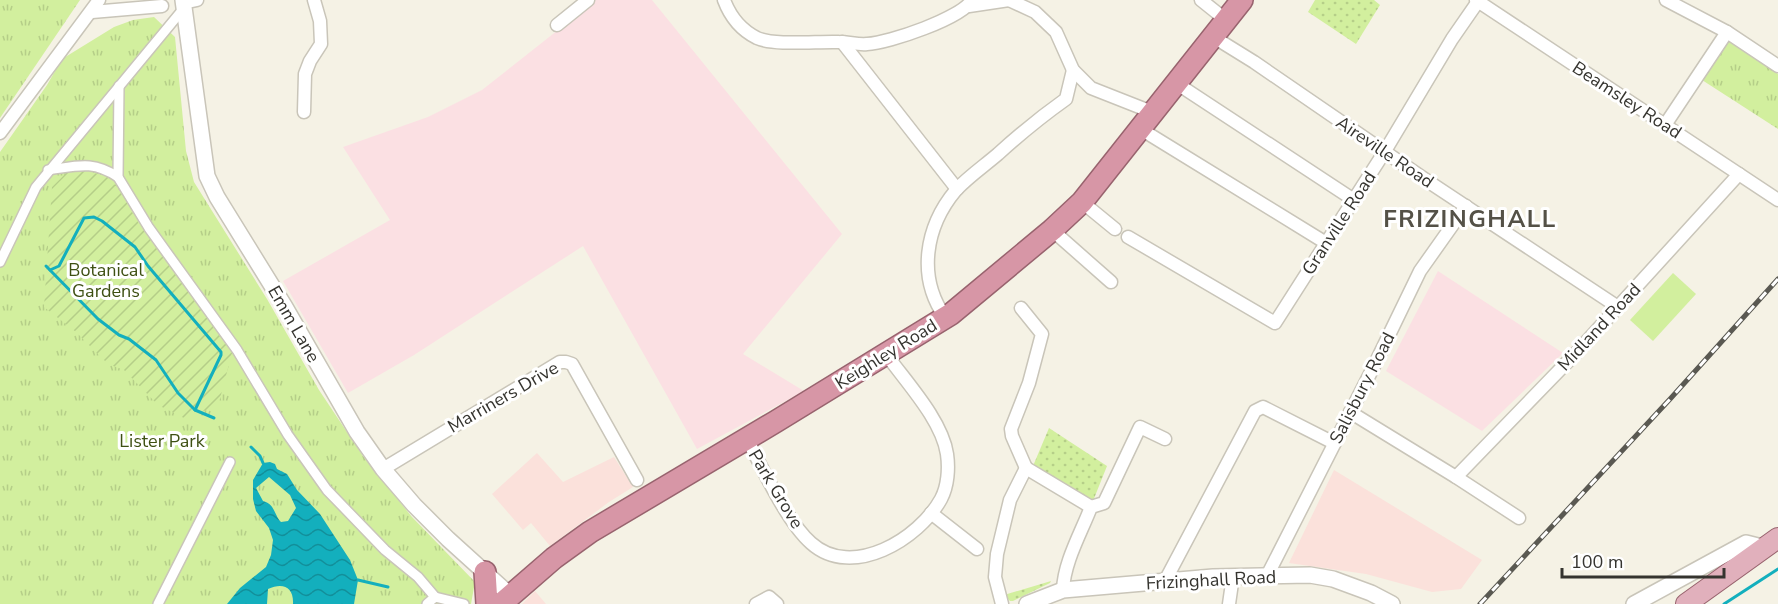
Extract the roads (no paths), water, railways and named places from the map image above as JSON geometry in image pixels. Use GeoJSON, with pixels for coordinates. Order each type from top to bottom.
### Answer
{"type":"FeatureCollection","features":[{"type":"Feature","properties":{"kind":"highway","name":"Keighley Road"},"geometry":{"type":"LineString","coordinates":[[506,600],[554,558],[590,532],[945,317],[1052,230],[1082,201],[1242,0]]}},
{"type":"Feature","properties":{"kind":"highway"},"geometry":{"type":"LineString","coordinates":[[485,572],[487,604]]}},
{"type":"Feature","properties":{"kind":"main road"},"geometry":{"type":"LineString","coordinates":[[1686,604],[1772,543]]}},
{"type":"Feature","properties":{"kind":"street"},"geometry":{"type":"LineString","coordinates":[[0,133],[99,0]]}},
{"type":"Feature","properties":{"kind":"street"},"geometry":{"type":"LineString","coordinates":[[304,112],[306,74],[310,61],[321,44],[320,21],[314,0]]}},
{"type":"Feature","properties":{"kind":"street"},"geometry":{"type":"LineString","coordinates":[[556,25],[588,0]]}},
{"type":"Feature","properties":{"kind":"street"},"geometry":{"type":"LineString","coordinates":[[724,0],[735,20],[746,32],[759,39],[777,42],[868,44],[904,36],[936,24],[970,3],[1009,0],[1035,12],[1056,32],[1073,70],[1091,88],[1146,120],[1326,243]]}},
{"type":"Feature","properties":{"kind":"street","name":"Aireville Road"},"geometry":{"type":"LineString","coordinates":[[1201,0],[1219,28],[1254,62],[1618,307]]}},
{"type":"Feature","properties":{"kind":"street"},"geometry":{"type":"LineString","coordinates":[[1666,0],[1727,32],[1778,66]]}},
{"type":"Feature","properties":{"kind":"street","name":"Beamsley Road"},"geometry":{"type":"LineString","coordinates":[[1478,1],[1778,200]]}},
{"type":"Feature","properties":{"kind":"street","name":"Granville Road"},"geometry":{"type":"LineString","coordinates":[[1128,237],[1275,323],[1478,1]]}},
{"type":"Feature","properties":{"kind":"street"},"geometry":{"type":"LineString","coordinates":[[0,262],[31,196],[48,170],[187,3]]}},
{"type":"Feature","properties":{"kind":"street","name":"Emm Lane"},"geometry":{"type":"LineString","coordinates":[[187,3],[203,153],[209,183],[285,307],[357,432],[383,469],[414,505],[485,572],[506,600]]}},
{"type":"Feature","properties":{"kind":"street"},"geometry":{"type":"LineString","coordinates":[[92,12],[162,6]]}},
{"type":"Feature","properties":{"kind":"street"},"geometry":{"type":"LineString","coordinates":[[1665,125],[1727,32]]}},
{"type":"Feature","properties":{"kind":"street"},"geometry":{"type":"LineString","coordinates":[[842,42],[957,189]]}},
{"type":"Feature","properties":{"kind":"street"},"geometry":{"type":"LineString","coordinates":[[1066,99],[1073,70]]}},
{"type":"Feature","properties":{"kind":"street"},"geometry":{"type":"LineString","coordinates":[[1176,82],[1354,200]]}},
{"type":"Feature","properties":{"kind":"street"},"geometry":{"type":"LineString","coordinates":[[118,177],[120,86]]}},
{"type":"Feature","properties":{"kind":"street"},"geometry":{"type":"LineString","coordinates":[[945,317],[931,291],[928,269],[929,244],[938,217],[957,189],[1038,119],[1066,99],[1091,88]]}},
{"type":"Feature","properties":{"kind":"street"},"geometry":{"type":"LineString","coordinates":[[48,170],[95,165],[105,168],[118,177],[149,228],[237,350],[288,435],[327,490],[385,550],[418,577],[435,597],[464,604]]}},
{"type":"Feature","properties":{"kind":"street","name":"Midland Road"},"geometry":{"type":"LineString","coordinates":[[1456,477],[1618,307],[1739,174]]}},
{"type":"Feature","properties":{"kind":"street"},"geometry":{"type":"LineString","coordinates":[[1082,201],[1128,237]]}},
{"type":"Feature","properties":{"kind":"street","name":"Salisbury Road"},"geometry":{"type":"LineString","coordinates":[[1267,576],[1420,271],[1466,206]]}},
{"type":"Feature","properties":{"kind":"street"},"geometry":{"type":"LineString","coordinates":[[1052,230],[1111,282]]}},
{"type":"Feature","properties":{"kind":"street"},"geometry":{"type":"LineString","coordinates":[[1021,308],[1042,334],[1029,383],[1011,429],[1026,468],[1091,507],[1104,503],[1140,427],[1165,439]]}},
{"type":"Feature","properties":{"kind":"street","name":"Park Grove"},"geometry":{"type":"LineString","coordinates":[[747,439],[798,530],[812,545],[842,556],[870,556],[900,540],[931,513],[942,498],[946,484],[946,453],[933,420],[886,354]]}},
{"type":"Feature","properties":{"kind":"street","name":"Marriners Drive"},"geometry":{"type":"LineString","coordinates":[[383,469],[560,362],[566,362],[572,364],[638,480]]}},
{"type":"Feature","properties":{"kind":"street"},"geometry":{"type":"LineString","coordinates":[[1165,581],[1254,411],[1263,407],[1334,443]]}},
{"type":"Feature","properties":{"kind":"street"},"geometry":{"type":"LineString","coordinates":[[1350,412],[1519,518]]}},
{"type":"Feature","properties":{"kind":"street"},"geometry":{"type":"LineString","coordinates":[[158,604],[230,462]]}},
{"type":"Feature","properties":{"kind":"street"},"geometry":{"type":"LineString","coordinates":[[1002,604],[994,577],[997,554],[1010,500],[1026,468]]}},
{"type":"Feature","properties":{"kind":"street"},"geometry":{"type":"LineString","coordinates":[[1063,590],[1068,566],[1091,507]]}},
{"type":"Feature","properties":{"kind":"street"},"geometry":{"type":"LineString","coordinates":[[931,513],[977,549]]}},
{"type":"Feature","properties":{"kind":"street"},"geometry":{"type":"LineString","coordinates":[[1634,604],[1746,543],[1772,543]]}},
{"type":"Feature","properties":{"kind":"street"},"geometry":{"type":"LineString","coordinates":[[1229,604],[1233,576]]}},
{"type":"Feature","properties":{"kind":"street","name":"Frizinghall Road"},"geometry":{"type":"LineString","coordinates":[[1027,604],[1063,590],[1233,576],[1310,576],[1333,579],[1371,593],[1392,604]]}},
{"type":"Feature","properties":{"kind":"street"},"geometry":{"type":"LineString","coordinates":[[427,604],[435,597]]}},
{"type":"Feature","properties":{"kind":"street"},"geometry":{"type":"LineString","coordinates":[[756,604],[769,597],[777,604]]}},
{"type":"Feature","properties":{"kind":"water"},"geometry":{"type":"Polygon","coordinates":[[[263,463],[275,464],[277,469],[287,474],[297,490],[320,514],[350,560],[358,580],[354,604],[293,604],[289,590],[278,586],[268,589],[267,604],[227,604],[240,588],[266,567],[271,555],[273,540],[269,528],[256,511],[253,499],[253,480],[263,463]],[[269,477],[256,488],[263,501],[272,507],[281,522],[288,521],[296,508],[290,495],[269,477]]]}},
{"type":"Feature","properties":{"kind":"waterway"},"geometry":{"type":"LineString","coordinates":[[50,270],[59,266],[84,218],[94,217],[102,221],[135,247],[148,266],[221,352],[195,410]]}},
{"type":"Feature","properties":{"kind":"waterway"},"geometry":{"type":"LineString","coordinates":[[46,266],[98,319],[156,360],[178,393],[195,410],[214,418]]}},
{"type":"Feature","properties":{"kind":"waterway"},"geometry":{"type":"LineString","coordinates":[[251,447],[263,463]]}},
{"type":"Feature","properties":{"kind":"waterway"},"geometry":{"type":"LineString","coordinates":[[1724,604],[1778,569]]}},
{"type":"Feature","properties":{"kind":"waterway"},"geometry":{"type":"LineString","coordinates":[[358,580],[388,587]]}},
{"type":"Feature","properties":{"kind":"railway"},"geometry":{"type":"LineString","coordinates":[[1480,604],[1778,279]]}},
{"type":"Feature","properties":{"kind":"district","name":"FRIZINGHALL"},"geometry":{"type":"Point","coordinates":[1470,219]}},
{"type":"Feature","properties":{"kind":"park label","name":"Botanical Gardens"},"geometry":{"type":"Point","coordinates":[106,280]}},
{"type":"Feature","properties":{"kind":"park label","name":"Lister Park"},"geometry":{"type":"Point","coordinates":[162,441]}}]}
